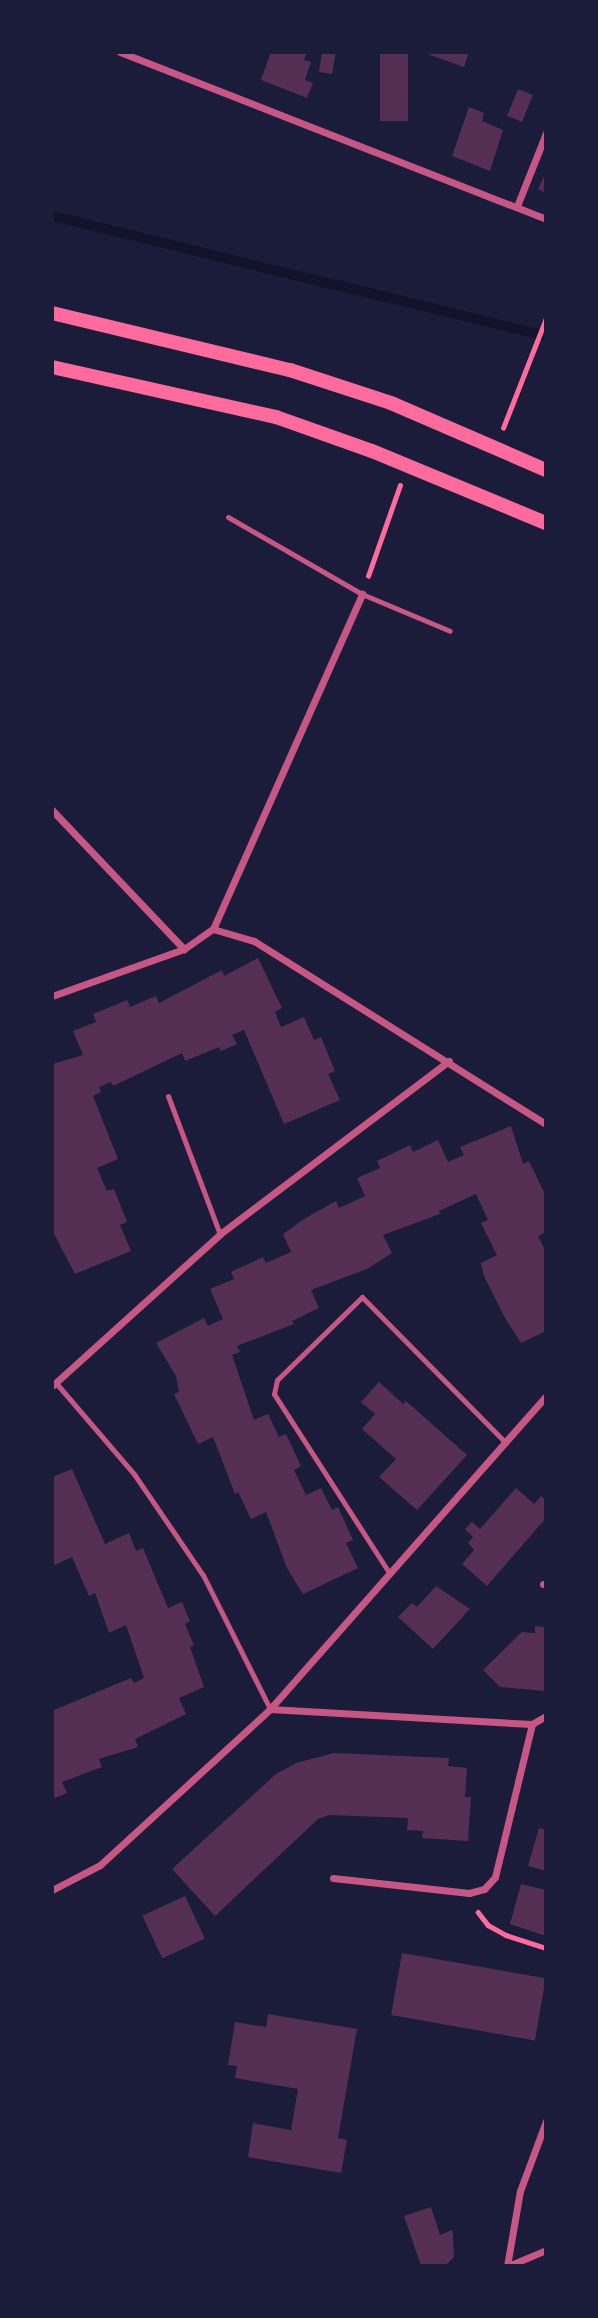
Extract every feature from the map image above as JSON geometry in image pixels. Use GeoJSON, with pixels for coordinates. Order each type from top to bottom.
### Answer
{"type":"FeatureCollection","features":[{"type":"Feature","properties":{"kind":"main road"},"geometry":{"type":"LineString","coordinates":[[52,313],[290,370],[390,404],[545,470]]}},
{"type":"Feature","properties":{"kind":"main road"},"geometry":{"type":"LineString","coordinates":[[52,367],[276,417],[407,465],[545,523]]}},
{"type":"Feature","properties":{"kind":"street"},"geometry":{"type":"LineString","coordinates":[[120,52],[545,219]]}},
{"type":"Feature","properties":{"kind":"street"},"geometry":{"type":"LineString","coordinates":[[517,206],[545,134]]}},
{"type":"Feature","properties":{"kind":"street"},"geometry":{"type":"LineString","coordinates":[[52,996],[184,949],[213,929],[362,594]]}},
{"type":"Feature","properties":{"kind":"street"},"geometry":{"type":"LineString","coordinates":[[52,810],[184,949]]}},
{"type":"Feature","properties":{"kind":"street"},"geometry":{"type":"LineString","coordinates":[[213,929],[254,941],[449,1061],[545,1124]]}},
{"type":"Feature","properties":{"kind":"street"},"geometry":{"type":"LineString","coordinates":[[55,1385],[219,1234],[449,1061]]}},
{"type":"Feature","properties":{"kind":"street"},"geometry":{"type":"LineString","coordinates":[[52,1890],[100,1865],[270,1709],[545,1396]]}},
{"type":"Feature","properties":{"kind":"street"},"geometry":{"type":"LineString","coordinates":[[270,1709],[532,1724],[545,1716]]}},
{"type":"Feature","properties":{"kind":"street"},"geometry":{"type":"LineString","coordinates":[[333,1878],[470,1893],[484,1889],[495,1877],[532,1724]]}},
{"type":"Feature","properties":{"kind":"street"},"geometry":{"type":"LineString","coordinates":[[507,2266],[520,2191],[545,2121]]}},
{"type":"Feature","properties":{"kind":"street"},"geometry":{"type":"LineString","coordinates":[[507,2266],[545,2249]]}},
{"type":"Feature","properties":{"kind":"lane"},"geometry":{"type":"LineString","coordinates":[[228,517],[362,594],[450,631]]}},
{"type":"Feature","properties":{"kind":"lane"},"geometry":{"type":"LineString","coordinates":[[168,1096],[219,1234]]}},
{"type":"Feature","properties":{"kind":"lane"},"geometry":{"type":"LineString","coordinates":[[390,1574],[274,1394],[277,1380],[362,1297],[506,1443]]}},
{"type":"Feature","properties":{"kind":"lane"},"geometry":{"type":"LineString","coordinates":[[55,1385],[134,1474],[203,1576],[270,1709]]}},
{"type":"Feature","properties":{"kind":"path"},"geometry":{"type":"LineString","coordinates":[[521,382],[545,319]]}},
{"type":"Feature","properties":{"kind":"path"},"geometry":{"type":"LineString","coordinates":[[362,594],[407,465]]}},
{"type":"Feature","properties":{"kind":"path"},"geometry":{"type":"LineString","coordinates":[[484,1889],[478,1914],[488,1925],[545,1948]]}},
{"type":"Feature","properties":{"kind":"building"},"geometry":{"type":"Polygon","coordinates":[[[271,52],[307,52],[304,60],[311,62],[305,80],[313,83],[307,98],[261,80],[271,52]]]}},
{"type":"Feature","properties":{"kind":"building"},"geometry":{"type":"Polygon","coordinates":[[[322,52],[336,52],[332,74],[319,72],[322,52]]]}},
{"type":"Feature","properties":{"kind":"building"},"geometry":{"type":"Polygon","coordinates":[[[380,52],[408,52],[408,121],[380,121],[380,52]]]}},
{"type":"Feature","properties":{"kind":"building"},"geometry":{"type":"Polygon","coordinates":[[[422,52],[469,52],[464,67],[422,52]]]}},
{"type":"Feature","properties":{"kind":"building"},"geometry":{"type":"Polygon","coordinates":[[[518,89],[533,95],[522,122],[507,116],[518,89]]]}},
{"type":"Feature","properties":{"kind":"building"},"geometry":{"type":"Polygon","coordinates":[[[469,107],[484,113],[482,121],[503,130],[490,171],[452,156],[469,107]]]}},
{"type":"Feature","properties":{"kind":"building"},"geometry":{"type":"Polygon","coordinates":[[[546,172],[546,193],[538,189],[546,172]]]}},
{"type":"Feature","properties":{"kind":"building"},"geometry":{"type":"Polygon","coordinates":[[[258,958],[282,1008],[275,1012],[281,1027],[304,1017],[314,1040],[321,1037],[335,1071],[328,1074],[340,1100],[284,1124],[244,1030],[232,1035],[237,1044],[221,1051],[219,1047],[185,1061],[182,1053],[113,1086],[111,1082],[99,1087],[101,1092],[93,1096],[118,1159],[97,1168],[107,1191],[114,1189],[127,1222],[120,1225],[131,1251],[75,1274],[52,1230],[52,1064],[83,1055],[73,1031],[96,1022],[93,1014],[127,1000],[130,1007],[156,996],[159,1003],[222,970],[224,976],[258,958]]]}},
{"type":"Feature","properties":{"kind":"building"},"geometry":{"type":"Polygon","coordinates":[[[511,1126],[523,1164],[529,1161],[546,1196],[546,1232],[538,1236],[546,1252],[546,1331],[521,1343],[505,1318],[484,1276],[481,1263],[497,1255],[481,1223],[488,1220],[476,1194],[439,1211],[440,1214],[383,1235],[392,1253],[367,1269],[311,1290],[319,1308],[292,1321],[294,1324],[237,1346],[240,1352],[232,1355],[254,1420],[268,1414],[279,1437],[286,1434],[301,1466],[294,1470],[306,1495],[321,1488],[332,1510],[338,1507],[353,1540],[346,1543],[358,1568],[303,1594],[287,1568],[266,1512],[251,1519],[238,1492],[235,1494],[213,1437],[198,1444],[174,1394],[179,1392],[176,1376],[156,1343],[204,1318],[208,1326],[223,1319],[210,1289],[234,1279],[231,1272],[263,1257],[266,1263],[291,1252],[283,1234],[304,1219],[336,1201],[339,1208],[365,1196],[357,1178],[380,1168],[377,1161],[410,1145],[413,1152],[438,1140],[448,1162],[464,1155],[460,1147],[511,1126]]]}},
{"type":"Feature","properties":{"kind":"building"},"geometry":{"type":"Polygon","coordinates":[[[379,1382],[403,1404],[406,1401],[467,1455],[417,1510],[379,1477],[396,1459],[362,1429],[375,1414],[361,1402],[379,1382]]]}},
{"type":"Feature","properties":{"kind":"building"},"geometry":{"type":"Polygon","coordinates":[[[72,1469],[105,1544],[129,1533],[136,1551],[143,1548],[168,1608],[182,1602],[190,1621],[185,1624],[194,1646],[190,1647],[204,1687],[179,1698],[186,1714],[135,1739],[138,1747],[99,1759],[102,1767],[62,1782],[67,1793],[52,1799],[54,1710],[131,1678],[134,1683],[144,1678],[126,1625],[109,1633],[95,1593],[89,1596],[72,1557],[52,1566],[52,1477],[72,1469]]]}},
{"type":"Feature","properties":{"kind":"building"},"geometry":{"type":"Polygon","coordinates":[[[516,1488],[534,1504],[541,1496],[546,1500],[546,1518],[487,1586],[462,1564],[474,1550],[468,1543],[473,1537],[465,1529],[472,1522],[480,1529],[516,1488]]]}},
{"type":"Feature","properties":{"kind":"building"},"geometry":{"type":"Polygon","coordinates":[[[436,1586],[470,1609],[433,1649],[398,1617],[412,1603],[417,1607],[436,1586]]]}},
{"type":"Feature","properties":{"kind":"building"},"geometry":{"type":"Polygon","coordinates":[[[535,1626],[546,1627],[546,1691],[500,1687],[483,1670],[522,1632],[535,1633],[535,1626]]]}},
{"type":"Feature","properties":{"kind":"building"},"geometry":{"type":"Polygon","coordinates":[[[334,1753],[449,1758],[448,1766],[467,1768],[465,1797],[471,1797],[468,1841],[422,1838],[423,1831],[407,1830],[408,1818],[329,1815],[318,1819],[215,1916],[172,1869],[276,1774],[296,1763],[334,1753]]]}},
{"type":"Feature","properties":{"kind":"building"},"geometry":{"type":"Polygon","coordinates":[[[539,1828],[546,1830],[546,1871],[528,1866],[539,1828]]]}},
{"type":"Feature","properties":{"kind":"building"},"geometry":{"type":"Polygon","coordinates":[[[521,1884],[546,1890],[546,1936],[510,1924],[521,1884]]]}},
{"type":"Feature","properties":{"kind":"building"},"geometry":{"type":"Polygon","coordinates":[[[185,1896],[205,1939],[162,1958],[142,1916],[185,1896]]]}},
{"type":"Feature","properties":{"kind":"building"},"geometry":{"type":"Polygon","coordinates":[[[402,1953],[546,1978],[535,2040],[391,2015],[402,1953]]]}},
{"type":"Feature","properties":{"kind":"building"},"geometry":{"type":"Polygon","coordinates":[[[268,2014],[357,2029],[338,2138],[347,2140],[341,2173],[248,2157],[253,2123],[291,2130],[298,2089],[235,2078],[237,2066],[228,2065],[235,2022],[266,2027],[268,2014]]]}},
{"type":"Feature","properties":{"kind":"building"},"geometry":{"type":"Polygon","coordinates":[[[431,2207],[440,2235],[452,2230],[454,2257],[445,2266],[421,2266],[404,2216],[431,2207]]]}},
{"type":"Feature","properties":{"kind":"waterway"},"geometry":{"type":"LineString","coordinates":[[52,216],[546,336]]}}]}
